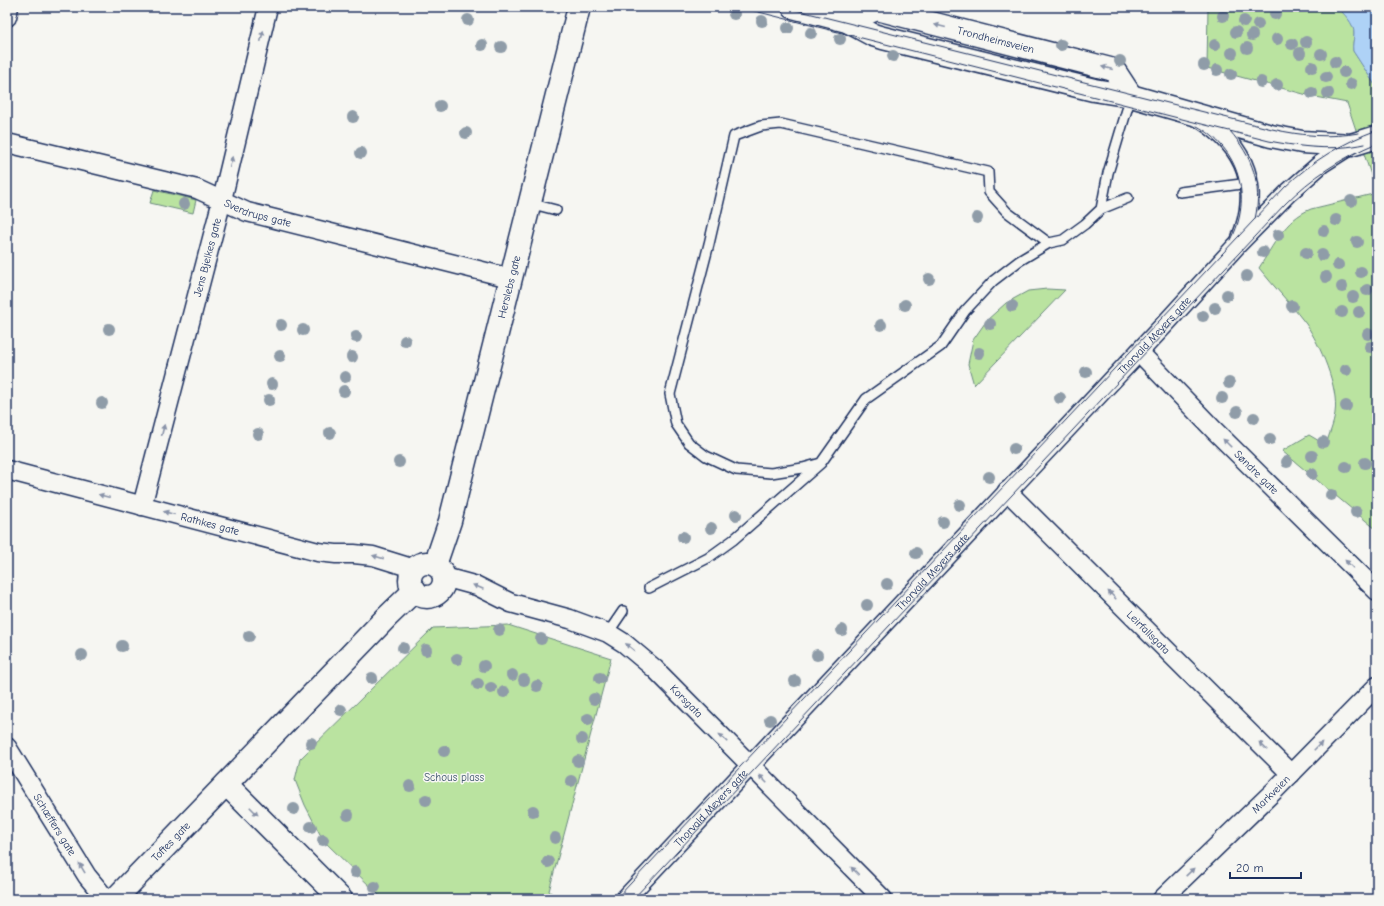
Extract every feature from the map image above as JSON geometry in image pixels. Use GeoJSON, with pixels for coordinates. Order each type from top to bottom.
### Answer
{"type":"FeatureCollection","features":[{"type":"Feature","properties":{"kind":"main road","name":"Herslebs gate"},"geometry":{"type":"LineString","coordinates":[[431,570],[450,521],[579,7]]}},
{"type":"Feature","properties":{"kind":"main road","name":"Trondheimsveien"},"geometry":{"type":"LineString","coordinates":[[793,7],[850,14],[877,9],[1114,70],[1131,96]]}},
{"type":"Feature","properties":{"kind":"main road"},"geometry":{"type":"LineString","coordinates":[[1131,96],[1196,116],[1276,137],[1302,142],[1363,141]]}},
{"type":"Feature","properties":{"kind":"main road"},"geometry":{"type":"LineString","coordinates":[[431,570],[443,585],[436,594],[425,596],[415,590],[412,585],[412,574],[431,570]]}},
{"type":"Feature","properties":{"kind":"main road"},"geometry":{"type":"LineString","coordinates":[[342,899],[226,784],[376,628],[415,590]]}},
{"type":"Feature","properties":{"kind":"main road","name":"Toftes gate"},"geometry":{"type":"LineString","coordinates":[[115,899],[226,784]]}},
{"type":"Feature","properties":{"kind":"street"},"geometry":{"type":"LineString","coordinates":[[7,18],[9,7]]}},
{"type":"Feature","properties":{"kind":"street","name":"Jens Bjelkes gate"},"geometry":{"type":"LineString","coordinates":[[142,506],[222,200],[268,7]]}},
{"type":"Feature","properties":{"kind":"street","name":"Thorvald Meyers gate"},"geometry":{"type":"LineString","coordinates":[[1196,116],[1220,132],[1232,145],[1242,160],[1249,183],[1249,213],[1238,244]]}},
{"type":"Feature","properties":{"kind":"street","name":"Thorvald Meyers gate"},"geometry":{"type":"LineString","coordinates":[[625,899],[1139,352],[1238,244],[1309,174],[1336,154],[1363,141]]}},
{"type":"Feature","properties":{"kind":"street","name":"Sverdrups gate"},"geometry":{"type":"LineString","coordinates":[[7,143],[198,190],[248,212],[510,278]]}},
{"type":"Feature","properties":{"kind":"street","name":"Søndre gate"},"geometry":{"type":"LineString","coordinates":[[1139,352],[1214,430],[1377,591]]}},
{"type":"Feature","properties":{"kind":"street","name":"Rathkes gate"},"geometry":{"type":"LineString","coordinates":[[7,470],[318,552],[373,556],[431,570]]}},
{"type":"Feature","properties":{"kind":"street","name":"Leirfallsgata"},"geometry":{"type":"LineString","coordinates":[[1007,491],[1291,774]]}},
{"type":"Feature","properties":{"kind":"street","name":"Korsgata"},"geometry":{"type":"LineString","coordinates":[[431,570],[477,586],[511,603],[570,619],[608,633],[624,642],[644,660],[882,899]]}},
{"type":"Feature","properties":{"kind":"street","name":"Markveien"},"geometry":{"type":"LineString","coordinates":[[1162,899],[1291,774],[1377,686]]}},
{"type":"Feature","properties":{"kind":"street","name":"Schæffers gate"},"geometry":{"type":"LineString","coordinates":[[7,747],[87,876],[106,899]]}},
{"type":"Feature","properties":{"kind":"lane"},"geometry":{"type":"LineString","coordinates":[[1101,209],[1108,174],[1131,96]]}},
{"type":"Feature","properties":{"kind":"lane"},"geometry":{"type":"LineString","coordinates":[[821,462],[803,468],[771,474],[736,470],[706,456],[689,443],[676,424],[670,394],[709,244],[734,136],[761,126],[780,124],[988,172],[989,192],[1007,212],[1049,243]]}},
{"type":"Feature","properties":{"kind":"lane"},"geometry":{"type":"LineString","coordinates":[[1180,192],[1249,183]]}},
{"type":"Feature","properties":{"kind":"lane"},"geometry":{"type":"LineString","coordinates":[[649,588],[708,558],[733,540],[821,462],[866,399],[941,346],[965,311],[993,281],[1019,261],[1049,243],[1063,240],[1085,224],[1101,209],[1128,198]]}},
{"type":"Feature","properties":{"kind":"lane"},"geometry":{"type":"LineString","coordinates":[[529,203],[556,210]]}},
{"type":"Feature","properties":{"kind":"lane"},"geometry":{"type":"LineString","coordinates":[[608,633],[623,611]]}},
{"type":"Feature","properties":{"kind":"green space"},"geometry":{"type":"Polygon","coordinates":[[[1208,7],[1337,7],[1346,16],[1354,30],[1353,51],[1377,88],[1377,193],[1347,103],[1311,96],[1207,68],[1208,7]]]}},
{"type":"Feature","properties":{"kind":"green space"},"geometry":{"type":"Polygon","coordinates":[[[154,190],[196,200],[193,213],[150,203],[154,190]]]}},
{"type":"Feature","properties":{"kind":"green space"},"geometry":{"type":"Polygon","coordinates":[[[1377,193],[1377,530],[1282,451],[1309,435],[1326,445],[1333,425],[1335,403],[1334,391],[1327,367],[1317,343],[1306,324],[1259,268],[1280,234],[1294,219],[1311,209],[1377,193]]]}},
{"type":"Feature","properties":{"kind":"green space"},"geometry":{"type":"Polygon","coordinates":[[[1047,289],[1065,290],[974,385],[968,364],[973,340],[987,320],[1006,303],[1028,291],[1047,289]]]}},
{"type":"Feature","properties":{"kind":"green space","name":"Schous plass"},"geometry":{"type":"Polygon","coordinates":[[[508,625],[611,658],[549,891],[558,899],[383,899],[323,840],[305,805],[295,780],[300,759],[433,628],[508,625]]]}},
{"type":"Feature","properties":{"kind":"water"},"geometry":{"type":"Polygon","coordinates":[[[1337,7],[1377,7],[1377,88],[1353,51],[1353,26],[1337,7]]]}},
{"type":"Feature","properties":{"kind":"tram line"},"geometry":{"type":"LineString","coordinates":[[739,7],[1269,141],[1329,148],[1365,144]]}},
{"type":"Feature","properties":{"kind":"tram line"},"geometry":{"type":"LineString","coordinates":[[784,7],[1272,129],[1316,136],[1348,135],[1359,133]]}},
{"type":"Feature","properties":{"kind":"tram line"},"geometry":{"type":"LineString","coordinates":[[1197,126],[1211,135],[1223,147],[1232,161],[1238,176],[1241,191],[1241,208],[1238,224],[1231,240]]}},
{"type":"Feature","properties":{"kind":"tram line"},"geometry":{"type":"LineString","coordinates":[[616,899],[1285,187],[1306,169],[1328,154],[1364,135],[1377,130]]}},
{"type":"Feature","properties":{"kind":"tram line"},"geometry":{"type":"LineString","coordinates":[[1230,131],[1250,161],[1254,172],[1258,194],[1255,219]]}},
{"type":"Feature","properties":{"kind":"tram line"},"geometry":{"type":"LineString","coordinates":[[633,899],[1285,204],[1306,185],[1328,169],[1351,155],[1377,143]]}}]}
